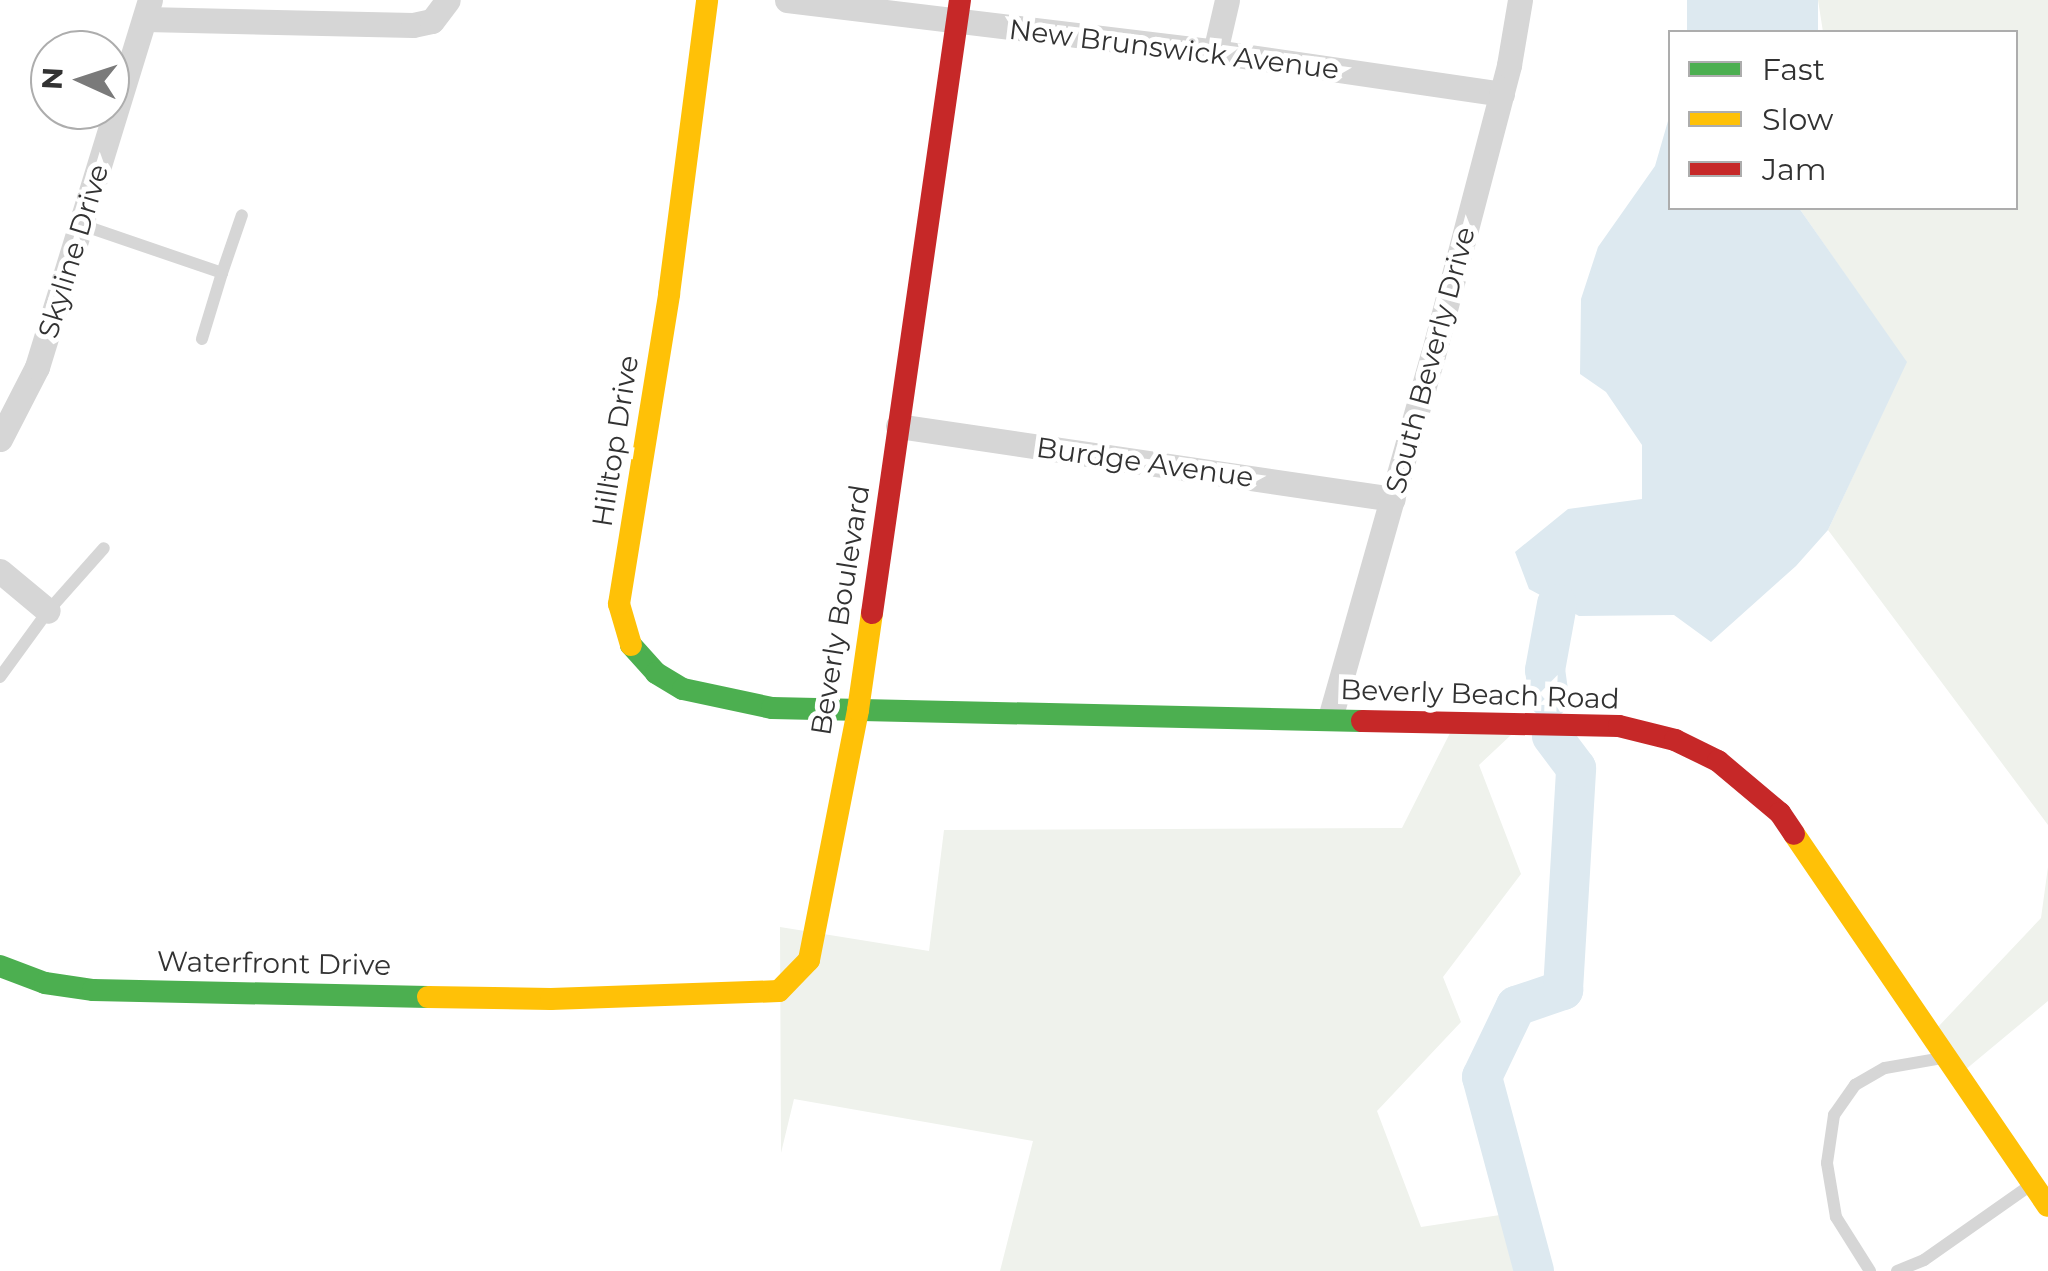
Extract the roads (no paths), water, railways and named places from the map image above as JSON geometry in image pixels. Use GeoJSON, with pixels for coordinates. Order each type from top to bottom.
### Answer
{"type":"FeatureCollection","features":[{"type":"Feature","properties":{"kind":"street","name":"Hilltop Drive"},"geometry":{"type":"LineString","coordinates":[[706,0],[669,294],[618,604],[624,633],[647,666],[683,689],[772,708],[858,710]]}},
{"type":"Feature","properties":{"kind":"street","name":"New Brunswick Avenue"},"geometry":{"type":"LineString","coordinates":[[787,0],[958,10],[1502,94]]}},
{"type":"Feature","properties":{"kind":"street"},"geometry":{"type":"LineString","coordinates":[[1215,52],[1227,0]]}},
{"type":"Feature","properties":{"kind":"street","name":"South Beverly Drive"},"geometry":{"type":"LineString","coordinates":[[1330,718],[1502,94],[1520,0]]}},
{"type":"Feature","properties":{"kind":"street"},"geometry":{"type":"LineString","coordinates":[[148,9],[412,25],[443,8]]}},
{"type":"Feature","properties":{"kind":"street","name":"Skyline Drive"},"geometry":{"type":"LineString","coordinates":[[0,439],[37,367],[148,9]]}},
{"type":"Feature","properties":{"kind":"street","name":"Beverly Boulevard"},"geometry":{"type":"LineString","coordinates":[[551,998],[779,991],[808,960],[858,710],[958,10]]}},
{"type":"Feature","properties":{"kind":"street","name":"Burdge Avenue"},"geometry":{"type":"LineString","coordinates":[[898,426],[1393,499]]}},
{"type":"Feature","properties":{"kind":"street"},"geometry":{"type":"LineString","coordinates":[[0,571],[48,611]]}},
{"type":"Feature","properties":{"kind":"street","name":"Beverly Beach Road"},"geometry":{"type":"LineString","coordinates":[[858,710],[1620,726],[1675,740],[1718,761],[1780,813],[2048,1206]]}},
{"type":"Feature","properties":{"kind":"street","name":"Waterfront Drive"},"geometry":{"type":"LineString","coordinates":[[0,966],[45,984],[93,990],[551,998]]}},
{"type":"Feature","properties":{"kind":"lane"},"geometry":{"type":"LineString","coordinates":[[202,339],[242,215]]}},
{"type":"Feature","properties":{"kind":"lane"},"geometry":{"type":"LineString","coordinates":[[82,225],[222,272]]}},
{"type":"Feature","properties":{"kind":"lane"},"geometry":{"type":"LineString","coordinates":[[0,677],[48,611],[104,548]]}},
{"type":"Feature","properties":{"kind":"lane"},"geometry":{"type":"LineString","coordinates":[[1870,1271],[1836,1217],[1827,1163],[1834,1115],[1855,1086],[1885,1068],[1950,1057]]}},
{"type":"Feature","properties":{"kind":"lane"},"geometry":{"type":"LineString","coordinates":[[1897,1271],[1924,1260],[2033,1183]]}},
{"type":"Feature","properties":{"kind":"waterway"},"geometry":{"type":"LineString","coordinates":[[1549,698],[1545,670],[1557,604]]}},
{"type":"Feature","properties":{"kind":"waterway"},"geometry":{"type":"LineString","coordinates":[[1534,1271],[1482,1077],[1516,1006],[1563,990],[1576,768],[1552,736]]}}]}
